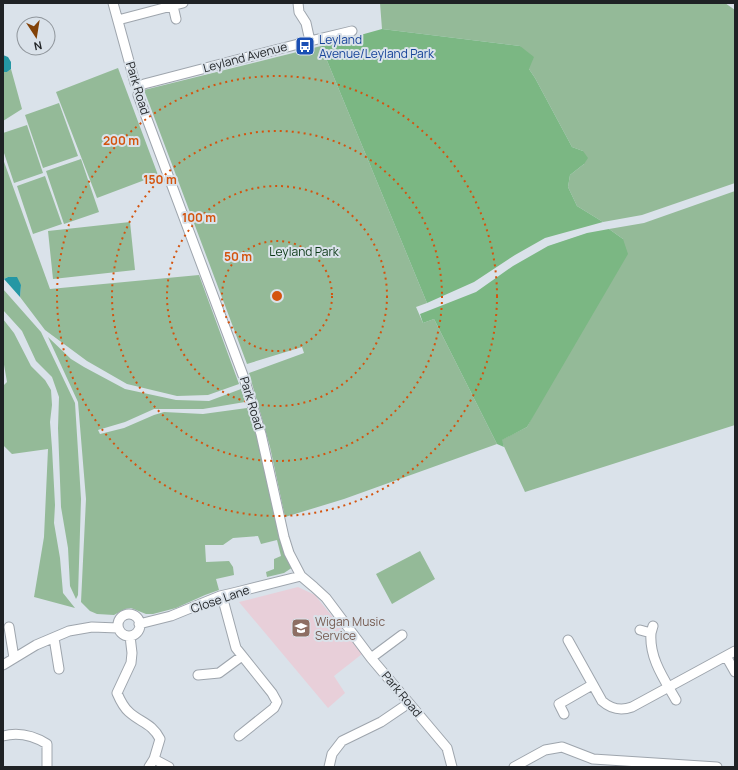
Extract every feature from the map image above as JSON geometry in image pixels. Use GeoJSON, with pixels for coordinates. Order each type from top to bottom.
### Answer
{"type":"FeatureCollection","features":[{"type":"Feature","properties":{"kind":"street","name":"Park Road"},"geometry":{"type":"LineString","coordinates":[[113,3],[135,83],[140,86],[138,95],[244,378],[261,434],[284,538],[289,553],[301,576],[324,597],[372,658],[447,748],[452,767]]}},
{"type":"Feature","properties":{"kind":"street"},"geometry":{"type":"LineString","coordinates":[[118,20],[183,3]]}},
{"type":"Feature","properties":{"kind":"street"},"geometry":{"type":"LineString","coordinates":[[298,3],[300,12],[306,23],[310,41]]}},
{"type":"Feature","properties":{"kind":"street"},"geometry":{"type":"LineString","coordinates":[[173,6],[176,19]]}},
{"type":"Feature","properties":{"kind":"street","name":"Leyland Avenue"},"geometry":{"type":"LineString","coordinates":[[140,86],[352,31]]}},
{"type":"Feature","properties":{"kind":"street","name":"Close Lane"},"geometry":{"type":"LineString","coordinates":[[139,624],[171,616],[222,596],[271,582],[301,576]]}},
{"type":"Feature","properties":{"kind":"street"},"geometry":{"type":"LineString","coordinates":[[222,596],[236,648],[272,693],[277,702],[274,708],[239,736]]}},
{"type":"Feature","properties":{"kind":"street"},"geometry":{"type":"LineString","coordinates":[[126,615],[133,615],[138,620],[139,627],[136,633],[130,636],[121,633],[118,628],[120,619],[126,615]]}},
{"type":"Feature","properties":{"kind":"street"},"geometry":{"type":"LineString","coordinates":[[9,627],[14,658]]}},
{"type":"Feature","properties":{"kind":"street"},"geometry":{"type":"LineString","coordinates":[[3,665],[36,645],[69,631],[92,627],[118,628]]}},
{"type":"Feature","properties":{"kind":"street"},"geometry":{"type":"LineString","coordinates":[[640,630],[652,630],[651,646],[654,658],[676,700]]}},
{"type":"Feature","properties":{"kind":"street"},"geometry":{"type":"LineString","coordinates":[[372,658],[402,635]]}},
{"type":"Feature","properties":{"kind":"street"},"geometry":{"type":"LineString","coordinates":[[130,636],[132,653],[131,663],[117,693],[123,706],[129,712],[156,730],[160,739],[154,759],[149,767]]}},
{"type":"Feature","properties":{"kind":"street"},"geometry":{"type":"LineString","coordinates":[[54,638],[61,657],[59,669]]}},
{"type":"Feature","properties":{"kind":"street"},"geometry":{"type":"LineString","coordinates":[[567,638],[600,697],[611,707],[622,709],[632,707],[735,651]]}},
{"type":"Feature","properties":{"kind":"street"},"geometry":{"type":"LineString","coordinates":[[198,675],[219,673],[242,656]]}},
{"type":"Feature","properties":{"kind":"street"},"geometry":{"type":"LineString","coordinates":[[726,656],[735,672]]}},
{"type":"Feature","properties":{"kind":"street"},"geometry":{"type":"LineString","coordinates":[[564,714],[556,706],[592,685]]}},
{"type":"Feature","properties":{"kind":"street"},"geometry":{"type":"LineString","coordinates":[[329,767],[332,754],[342,741],[381,722],[409,703]]}},
{"type":"Feature","properties":{"kind":"street"},"geometry":{"type":"LineString","coordinates":[[3,736],[29,736],[50,741],[48,767]]}},
{"type":"Feature","properties":{"kind":"street"},"geometry":{"type":"LineString","coordinates":[[514,767],[531,764],[545,750],[562,747],[593,759],[627,764],[717,767]]}},
{"type":"Feature","properties":{"kind":"street"},"geometry":{"type":"LineString","coordinates":[[154,759],[169,767]]}},
{"type":"Feature","properties":{"kind":"shaded area","name":"Wigan Music Service"},"geometry":{"type":"Polygon","coordinates":[[[298,587],[315,595],[362,654],[334,676],[345,693],[328,708],[239,602],[298,587]]]}},
{"type":"Feature","properties":{"kind":"green space"},"geometry":{"type":"Polygon","coordinates":[[[380,3],[725,3],[735,10],[735,183],[642,215],[603,222],[577,206],[568,187],[570,175],[584,164],[583,151],[572,147],[529,69],[520,46],[382,29],[380,3]]]}},
{"type":"Feature","properties":{"kind":"green space"},"geometry":{"type":"Polygon","coordinates":[[[382,29],[520,46],[534,57],[529,69],[572,147],[583,151],[588,158],[584,164],[570,175],[568,187],[577,206],[603,222],[545,238],[515,255],[474,282],[427,303],[321,46],[382,29]]]}},
{"type":"Feature","properties":{"kind":"green space","name":"Leyland Park"},"geometry":{"type":"Polygon","coordinates":[[[321,46],[427,303],[416,307],[423,323],[434,319],[497,444],[344,499],[285,517],[270,447],[249,373],[304,353],[302,347],[247,364],[144,90],[321,46]]]}},
{"type":"Feature","properties":{"kind":"green space"},"geometry":{"type":"Polygon","coordinates":[[[118,68],[158,175],[97,198],[56,92],[118,68]]]}},
{"type":"Feature","properties":{"kind":"green space"},"geometry":{"type":"Polygon","coordinates":[[[11,69],[22,109],[3,121],[3,72],[7,72],[11,69]]]}},
{"type":"Feature","properties":{"kind":"green space"},"geometry":{"type":"Polygon","coordinates":[[[59,103],[78,156],[43,168],[25,115],[59,103]]]}},
{"type":"Feature","properties":{"kind":"green space"},"geometry":{"type":"Polygon","coordinates":[[[27,125],[43,173],[14,183],[3,150],[3,133],[27,125]]]}},
{"type":"Feature","properties":{"kind":"green space"},"geometry":{"type":"Polygon","coordinates":[[[3,159],[50,289],[199,275],[239,384],[208,395],[177,396],[127,384],[87,361],[45,330],[20,297],[21,285],[8,277],[3,278],[3,159]]]}},
{"type":"Feature","properties":{"kind":"green space"},"geometry":{"type":"Polygon","coordinates":[[[81,159],[99,212],[64,224],[46,171],[81,159]]]}},
{"type":"Feature","properties":{"kind":"green space"},"geometry":{"type":"Polygon","coordinates":[[[45,176],[62,224],[33,234],[17,186],[45,176]]]}},
{"type":"Feature","properties":{"kind":"green space"},"geometry":{"type":"Polygon","coordinates":[[[735,191],[735,425],[525,492],[501,440],[527,427],[623,239],[609,229],[644,223],[735,191]]]}},
{"type":"Feature","properties":{"kind":"green space"},"geometry":{"type":"Polygon","coordinates":[[[130,222],[135,270],[53,279],[48,231],[130,222]]]}},
{"type":"Feature","properties":{"kind":"green space"},"geometry":{"type":"Polygon","coordinates":[[[609,229],[623,239],[628,254],[527,427],[502,440],[504,447],[497,444],[434,319],[423,323],[420,314],[476,292],[513,266],[548,246],[587,233],[609,229]]]}},
{"type":"Feature","properties":{"kind":"green space"},"geometry":{"type":"Polygon","coordinates":[[[3,289],[41,332],[75,403],[81,499],[78,595],[76,599],[70,586],[68,548],[61,507],[58,428],[59,397],[52,377],[36,361],[22,331],[3,310],[3,289]]]}},
{"type":"Feature","properties":{"kind":"green space"},"geometry":{"type":"Polygon","coordinates":[[[3,319],[14,333],[31,366],[45,380],[51,390],[52,405],[50,422],[55,505],[54,523],[60,558],[63,593],[75,608],[34,597],[44,537],[48,449],[12,454],[3,445],[3,386],[7,382],[3,359],[3,319]]]}},
{"type":"Feature","properties":{"kind":"green space"},"geometry":{"type":"Polygon","coordinates":[[[48,337],[71,359],[125,389],[176,400],[209,401],[241,389],[245,402],[203,409],[154,409],[125,422],[98,430],[100,434],[124,428],[164,412],[203,414],[247,408],[251,410],[293,567],[284,573],[267,577],[266,572],[274,569],[274,559],[281,556],[277,540],[261,544],[258,536],[233,538],[223,545],[205,545],[206,562],[229,561],[233,567],[234,575],[216,579],[219,590],[176,608],[153,614],[146,614],[131,608],[125,609],[114,615],[97,614],[90,611],[81,602],[86,499],[78,402],[48,337]]]}},
{"type":"Feature","properties":{"kind":"green space"},"geometry":{"type":"Polygon","coordinates":[[[420,551],[435,579],[392,604],[376,574],[420,551]]]}},
{"type":"Feature","properties":{"kind":"water"},"geometry":{"type":"Polygon","coordinates":[[[3,55],[8,57],[11,62],[11,69],[7,72],[3,72],[3,55]]]}},
{"type":"Feature","properties":{"kind":"water"},"geometry":{"type":"Polygon","coordinates":[[[8,277],[17,277],[21,285],[20,297],[4,279],[8,277]]]}},
{"type":"Feature","properties":{"kind":"place","name":"Leyland Avenue/Leyland Park"},"geometry":{"type":"Point","coordinates":[305,46]}},
{"type":"Feature","properties":{"kind":"place","name":"Wigan Music Service"},"geometry":{"type":"Point","coordinates":[301,628]}}]}
